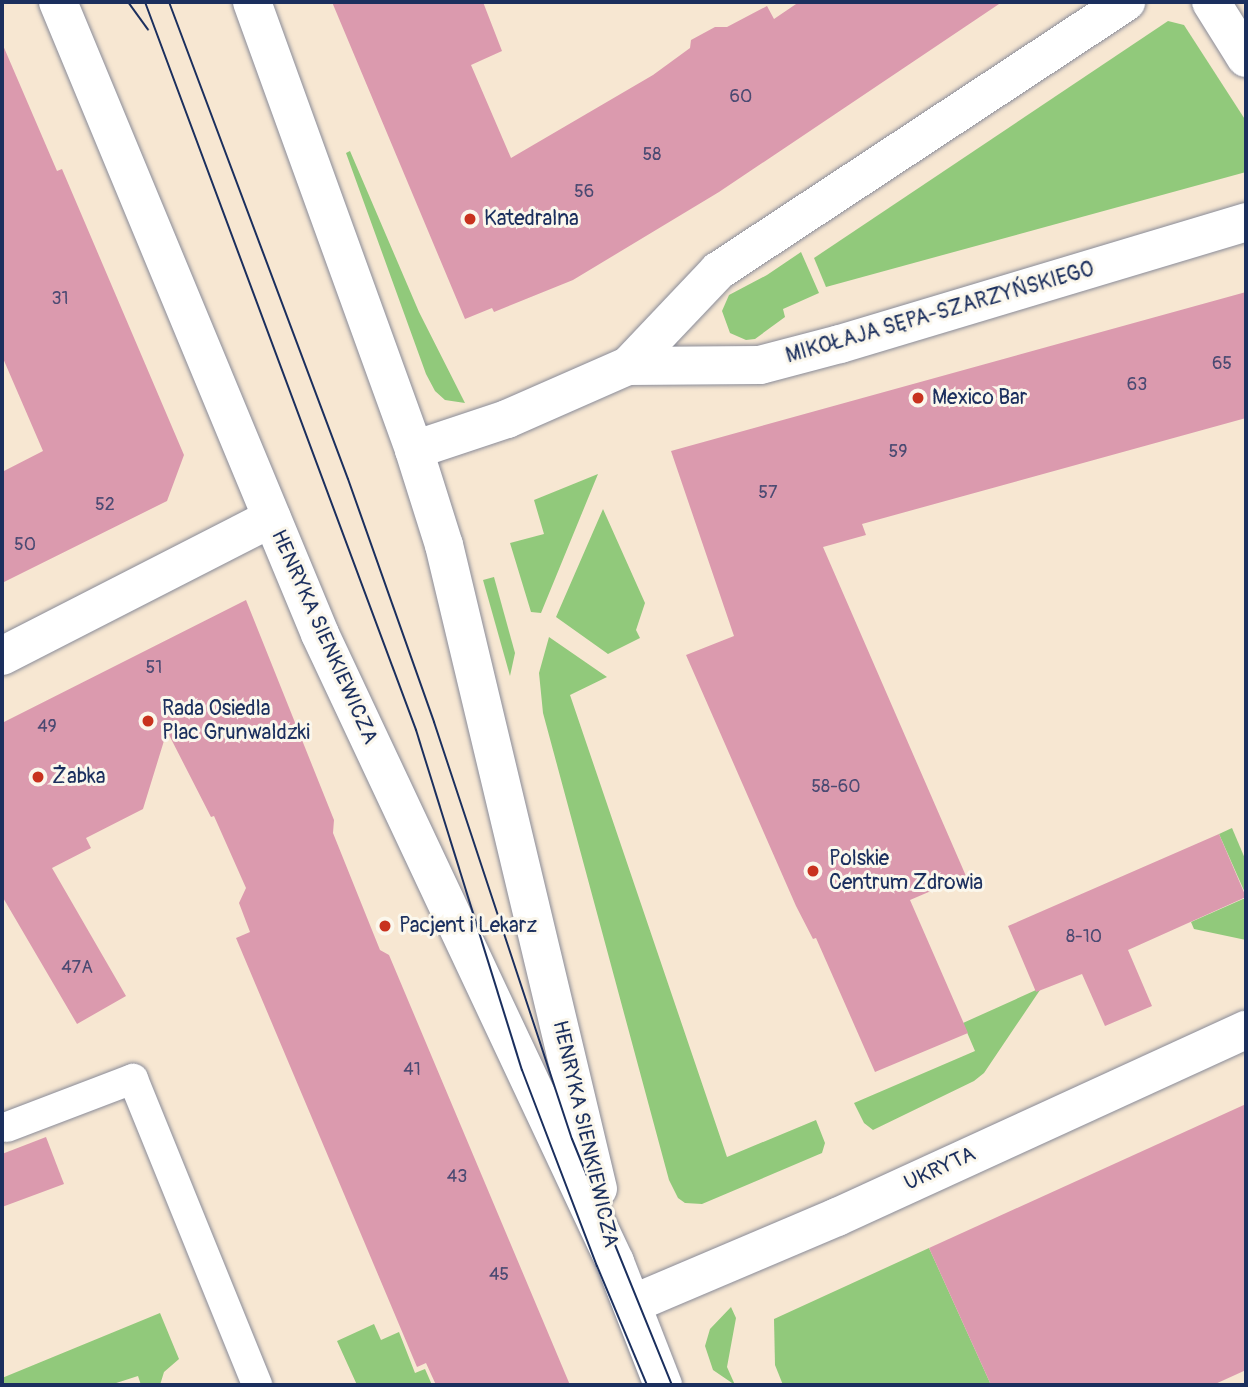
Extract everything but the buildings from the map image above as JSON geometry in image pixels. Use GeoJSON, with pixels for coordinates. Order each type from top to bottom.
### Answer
{"type":"FeatureCollection","features":[{"type":"Feature","properties":{"kind":"street","name":"HENRYKA SIENKIEWICZA"},"geometry":{"type":"LineString","coordinates":[[58,2],[320,634],[615,1262],[663,1385]]}},
{"type":"Feature","properties":{"kind":"street","name":"HENRYKA SIENKIEWICZA"},"geometry":{"type":"LineString","coordinates":[[252,2],[414,450],[455,587],[615,1262]]}},
{"type":"Feature","properties":{"kind":"street","name":"MIKOŁAJA SĘPA-SZARZYŃSKIEGO"},"geometry":{"type":"LineString","coordinates":[[414,450],[507,419],[628,366],[718,271],[1126,2]]}},
{"type":"Feature","properties":{"kind":"street"},"geometry":{"type":"LineString","coordinates":[[1211,2],[1246,58]]}},
{"type":"Feature","properties":{"kind":"street","name":"MIKOŁAJA SĘPA-SZARZYŃSKIEGO"},"geometry":{"type":"LineString","coordinates":[[628,366],[760,365],[840,344],[1246,222]]}},
{"type":"Feature","properties":{"kind":"street"},"geometry":{"type":"LineString","coordinates":[[2,656],[272,518]]}},
{"type":"Feature","properties":{"kind":"street","name":"UKRYTA"},"geometry":{"type":"LineString","coordinates":[[632,1304],[854,1209],[1246,1030]]}},
{"type":"Feature","properties":{"kind":"lane"},"geometry":{"type":"LineString","coordinates":[[7,1128],[133,1079],[257,1385]]}},
{"type":"Feature","properties":{"kind":"green space"},"geometry":{"type":"Polygon","coordinates":[[[1168,21],[1184,25],[1246,121],[1246,172],[826,287],[814,258],[1168,21]]]}},
{"type":"Feature","properties":{"kind":"green space"},"geometry":{"type":"Polygon","coordinates":[[[350,151],[419,312],[465,403],[445,400],[435,391],[426,374],[346,153],[350,151]]]}},
{"type":"Feature","properties":{"kind":"green space"},"geometry":{"type":"Polygon","coordinates":[[[801,252],[819,293],[783,309],[785,317],[755,339],[746,340],[730,333],[722,311],[729,295],[767,275],[801,252]]]}},
{"type":"Feature","properties":{"kind":"green space"},"geometry":{"type":"Polygon","coordinates":[[[598,474],[541,613],[531,612],[510,543],[544,534],[534,500],[598,474]]]}},
{"type":"Feature","properties":{"kind":"green space"},"geometry":{"type":"Polygon","coordinates":[[[603,509],[645,603],[636,630],[640,638],[608,654],[556,617],[603,509]]]}},
{"type":"Feature","properties":{"kind":"green space"},"geometry":{"type":"Polygon","coordinates":[[[494,577],[515,653],[510,676],[483,580],[494,577]]]}},
{"type":"Feature","properties":{"kind":"green space"},"geometry":{"type":"Polygon","coordinates":[[[549,637],[607,677],[570,695],[727,1157],[816,1120],[825,1143],[822,1153],[702,1204],[685,1203],[678,1198],[669,1180],[543,713],[539,673],[549,637]]]}},
{"type":"Feature","properties":{"kind":"green space"},"geometry":{"type":"Polygon","coordinates":[[[1232,828],[1246,861],[1246,895],[1219,834],[1232,828]]]}},
{"type":"Feature","properties":{"kind":"green space"},"geometry":{"type":"Polygon","coordinates":[[[1246,899],[1246,940],[1194,929],[1191,922],[1246,899]]]}},
{"type":"Feature","properties":{"kind":"green space"},"geometry":{"type":"Polygon","coordinates":[[[1040,990],[984,1073],[974,1081],[873,1130],[864,1123],[854,1103],[975,1051],[963,1023],[1040,990]]]}},
{"type":"Feature","properties":{"kind":"green space"},"geometry":{"type":"Polygon","coordinates":[[[929,1248],[991,1385],[783,1385],[775,1365],[774,1319],[929,1248]]]}},
{"type":"Feature","properties":{"kind":"green space"},"geometry":{"type":"Polygon","coordinates":[[[731,1307],[736,1318],[727,1367],[735,1385],[713,1370],[705,1346],[710,1329],[731,1307]]]}},
{"type":"Feature","properties":{"kind":"green space"},"geometry":{"type":"Polygon","coordinates":[[[160,1313],[179,1359],[164,1372],[160,1385],[141,1385],[138,1376],[110,1385],[2,1385],[2,1378],[160,1313]]]}},
{"type":"Feature","properties":{"kind":"green space"},"geometry":{"type":"Polygon","coordinates":[[[374,1324],[381,1340],[399,1332],[415,1373],[425,1369],[432,1385],[357,1385],[337,1341],[374,1324]]]}},
{"type":"Feature","properties":{"kind":"tram line"},"geometry":{"type":"LineString","coordinates":[[128,2],[148,30]]}},
{"type":"Feature","properties":{"kind":"tram line"},"geometry":{"type":"LineString","coordinates":[[145,2],[416,730],[522,1070],[597,1266],[647,1385]]}},
{"type":"Feature","properties":{"kind":"tram line"},"geometry":{"type":"LineString","coordinates":[[169,2],[348,479],[434,722],[572,1139],[672,1385]]}},
{"type":"Feature","properties":{"kind":"place","name":"Katedralna"},"geometry":{"type":"Point","coordinates":[470,219]}},
{"type":"Feature","properties":{"kind":"place","name":"Mexico Bar"},"geometry":{"type":"Point","coordinates":[918,398]}},
{"type":"Feature","properties":{"kind":"place","name":"Rada Osiedla Plac Grunwaldzki"},"geometry":{"type":"Point","coordinates":[148,721]}},
{"type":"Feature","properties":{"kind":"place","name":"Żabka"},"geometry":{"type":"Point","coordinates":[38,777]}},
{"type":"Feature","properties":{"kind":"place","name":"Polskie Centrum Zdrowia"},"geometry":{"type":"Point","coordinates":[813,871]}},
{"type":"Feature","properties":{"kind":"place","name":"Pacjent i Lekarz"},"geometry":{"type":"Point","coordinates":[385,926]}}]}
